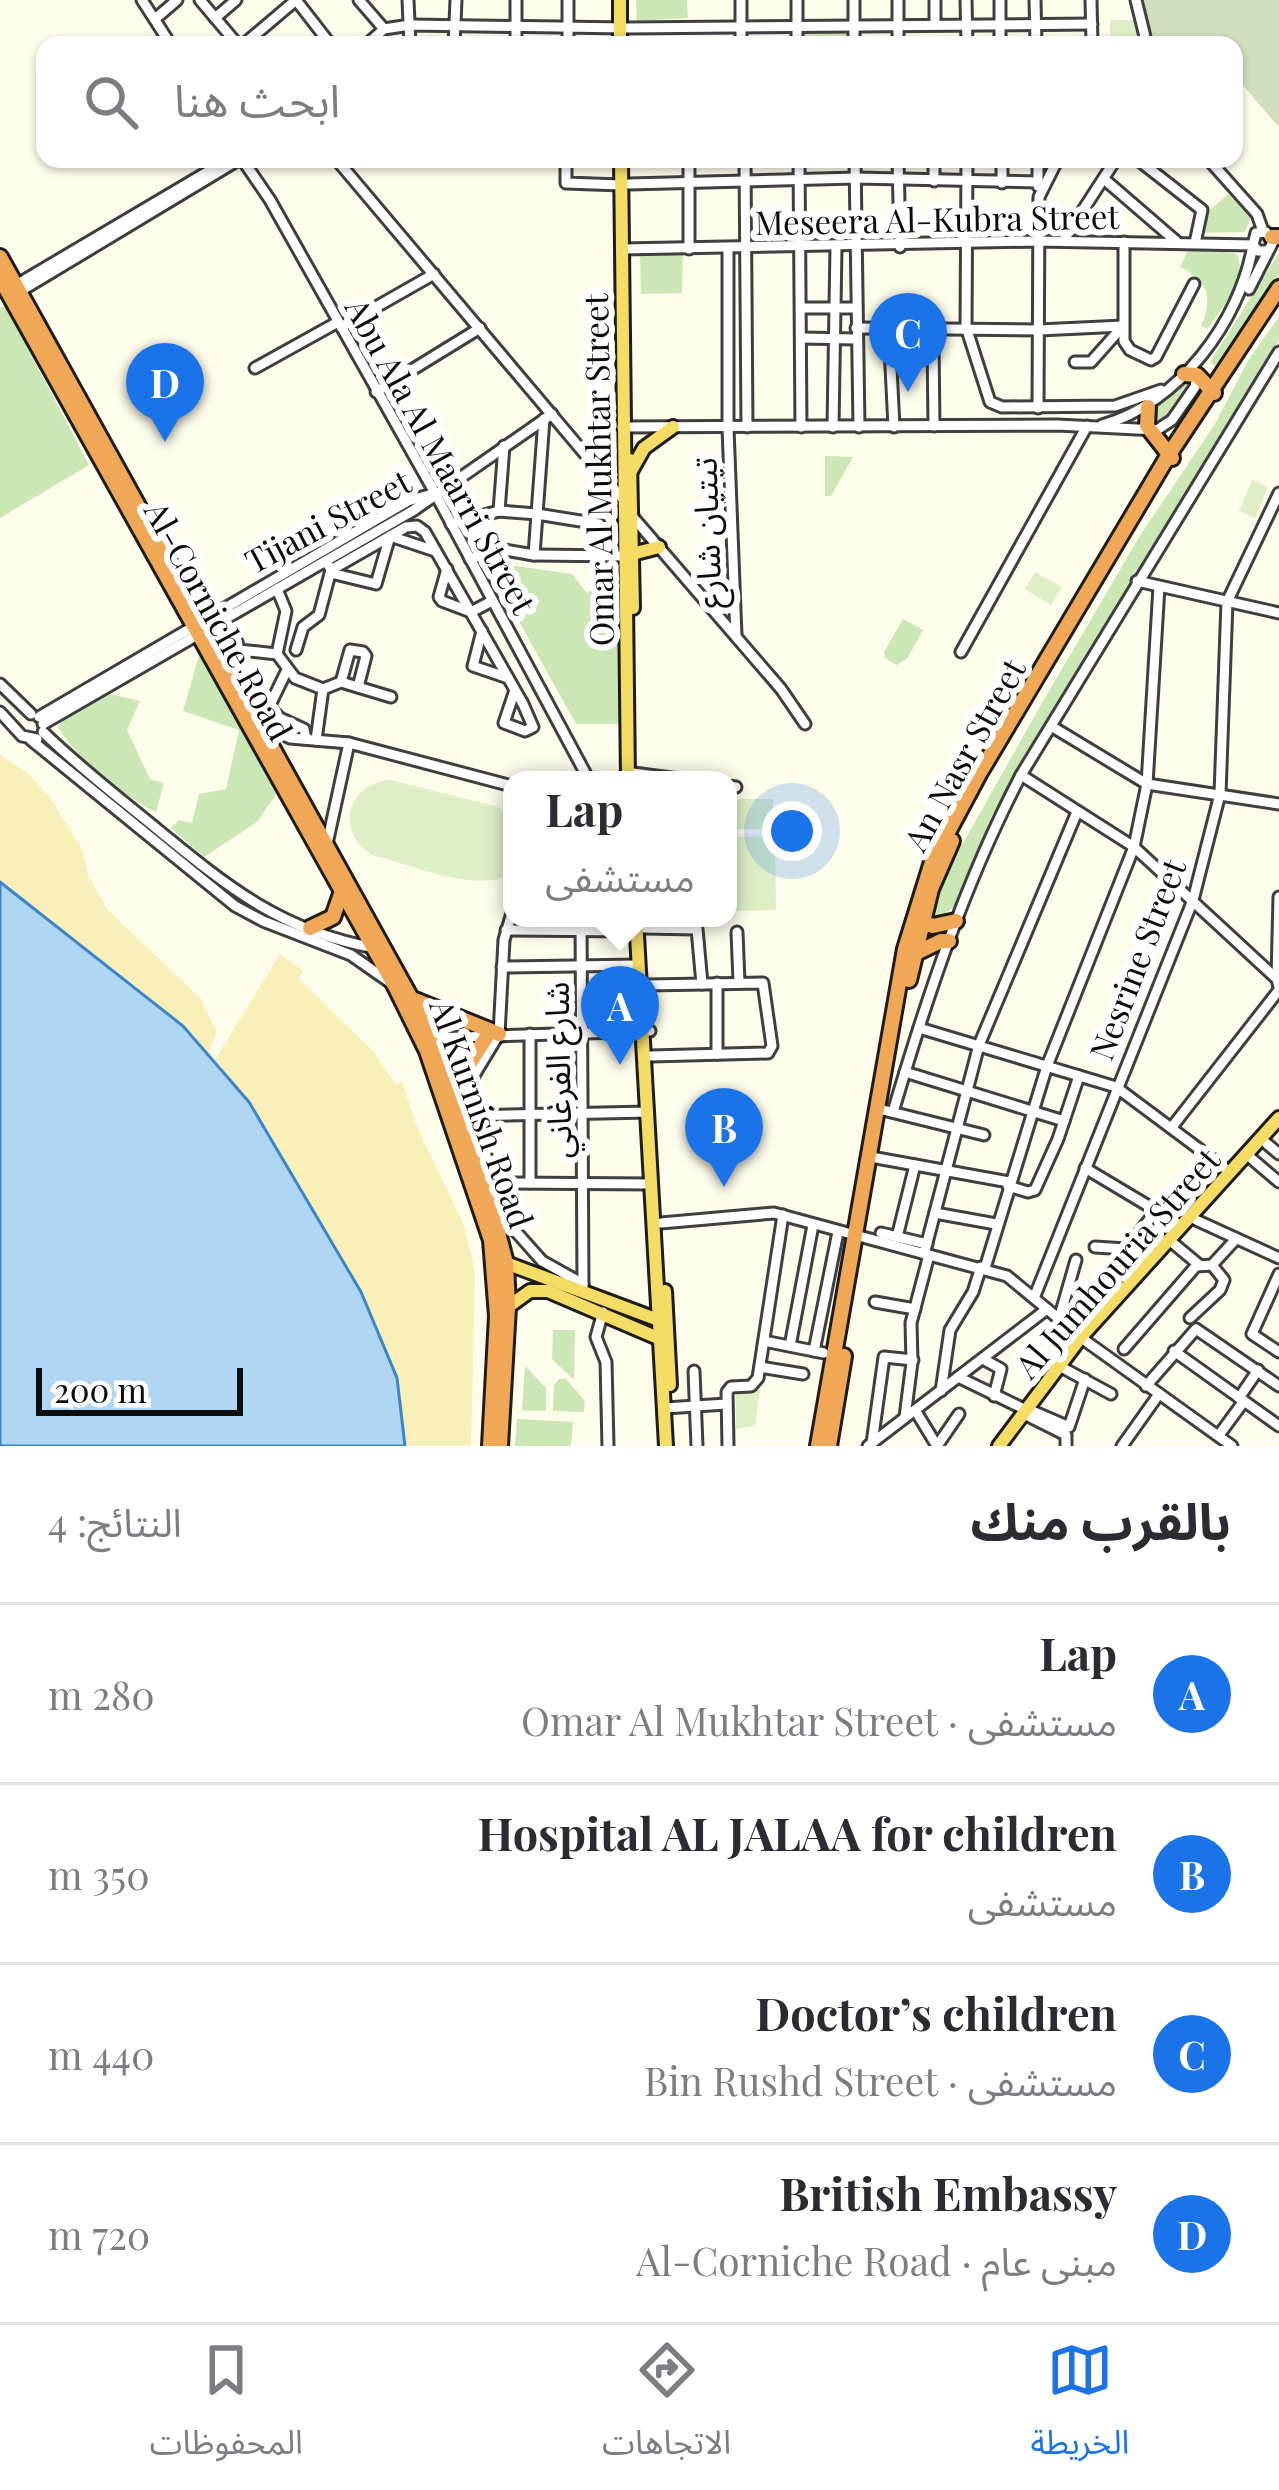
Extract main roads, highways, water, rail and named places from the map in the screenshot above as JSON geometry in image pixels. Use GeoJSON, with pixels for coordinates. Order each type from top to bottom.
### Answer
{"type":"FeatureCollection","features":[{"type":"Feature","properties":{"kind":"highway","name":"Al-Corniche Road"},"geometry":{"type":"LineString","coordinates":[[0,257],[7,290],[200,627],[341,894],[379,948]]}},
{"type":"Feature","properties":{"kind":"highway","name":"An Nasr Street"},"geometry":{"type":"LineString","coordinates":[[886,1110],[905,949],[932,862],[1171,457],[1279,288]]}},
{"type":"Feature","properties":{"kind":"highway","name":"An Nasr Street"},"geometry":{"type":"LineString","coordinates":[[1212,390],[1279,301]]}},
{"type":"Feature","properties":{"kind":"highway"},"geometry":{"type":"LineString","coordinates":[[1186,377],[1212,390]]}},
{"type":"Feature","properties":{"kind":"highway"},"geometry":{"type":"LineString","coordinates":[[1148,406],[1149,430],[1171,457]]}},
{"type":"Feature","properties":{"kind":"highway","name":"An Nasr Street"},"geometry":{"type":"LineString","coordinates":[[829,1446],[873,1158],[931,889],[955,836],[1171,457]]}},
{"type":"Feature","properties":{"kind":"highway","name":"Al-Corniche Road"},"geometry":{"type":"LineString","coordinates":[[200,627],[327,844],[395,986]]}},
{"type":"Feature","properties":{"kind":"highway"},"geometry":{"type":"LineString","coordinates":[[310,928],[333,917],[341,894]]}},
{"type":"Feature","properties":{"kind":"highway"},"geometry":{"type":"LineString","coordinates":[[921,922],[933,926],[956,921]]}},
{"type":"Feature","properties":{"kind":"highway"},"geometry":{"type":"LineString","coordinates":[[914,954],[949,941]]}},
{"type":"Feature","properties":{"kind":"highway","name":"Al Kurnish Road"},"geometry":{"type":"LineString","coordinates":[[379,948],[416,1000],[434,1037],[489,1183],[506,1263],[508,1307],[500,1446]]}},
{"type":"Feature","properties":{"kind":"highway","name":"Al Kurnish Road"},"geometry":{"type":"LineString","coordinates":[[395,986],[427,1051],[495,1261],[487,1365],[490,1446]]}},
{"type":"Feature","properties":{"kind":"highway"},"geometry":{"type":"LineString","coordinates":[[416,1000],[493,1035],[465,1071],[464,1114]]}},
{"type":"Feature","properties":{"kind":"highway"},"geometry":{"type":"LineString","coordinates":[[446,1164],[464,1156]]}},
{"type":"Feature","properties":{"kind":"highway","name":"An Nasr Street"},"geometry":{"type":"LineString","coordinates":[[818,1446],[860,1239]]}},
{"type":"Feature","properties":{"kind":"main road"},"geometry":{"type":"LineString","coordinates":[[623,36],[624,0]]}},
{"type":"Feature","properties":{"kind":"main road","name":"Omar Al Mukhtar Street"},"geometry":{"type":"LineString","coordinates":[[625,168],[622,498],[628,555],[632,771]]}},
{"type":"Feature","properties":{"kind":"main road","name":"Omar Al Mukhtar Street"},"geometry":{"type":"LineString","coordinates":[[626,427],[632,515],[628,555]]}},
{"type":"Feature","properties":{"kind":"main road"},"geometry":{"type":"LineString","coordinates":[[631,472],[644,448],[673,427]]}},
{"type":"Feature","properties":{"kind":"main road"},"geometry":{"type":"LineString","coordinates":[[628,555],[659,547]]}},
{"type":"Feature","properties":{"kind":"main road"},"geometry":{"type":"LineString","coordinates":[[640,927],[639,965],[651,1056],[661,1223],[669,1446]]}},
{"type":"Feature","properties":{"kind":"main road"},"geometry":{"type":"LineString","coordinates":[[640,927],[647,985],[647,1112],[660,1264]]}},
{"type":"Feature","properties":{"kind":"main road","name":"Al Jumhouria Street"},"geometry":{"type":"LineString","coordinates":[[1003,1446],[1144,1267],[1279,1118]]}},
{"type":"Feature","properties":{"kind":"main road","name":"Al Jumhouria Street"},"geometry":{"type":"LineString","coordinates":[[1028,1412],[1084,1340],[1279,1129]]}},
{"type":"Feature","properties":{"kind":"main road"},"geometry":{"type":"LineString","coordinates":[[506,1263],[583,1288],[662,1322]]}},
{"type":"Feature","properties":{"kind":"main road"},"geometry":{"type":"LineString","coordinates":[[508,1307],[519,1296],[540,1290],[658,1338]]}},
{"type":"Feature","properties":{"kind":"main road"},"geometry":{"type":"LineString","coordinates":[[662,1322],[658,1338],[668,1407]]}},
{"type":"Feature","properties":{"kind":"water"},"geometry":{"type":"Polygon","coordinates":[[[0,882],[183,1026],[249,1102],[361,1292],[397,1378],[405,1446],[0,1446],[0,882]]]}},
{"type":"Feature","properties":{"kind":"place","name":"Doctor’s children"},"geometry":{"type":"Point","coordinates":[908,392]}},
{"type":"Feature","properties":{"kind":"place","name":"British Embassy"},"geometry":{"type":"Point","coordinates":[165,442]}},
{"type":"Feature","properties":{"kind":"place","name":"Lap"},"geometry":{"type":"Point","coordinates":[620,1065]}},
{"type":"Feature","properties":{"kind":"place","name":"Hospital AL JALAA for children"},"geometry":{"type":"Point","coordinates":[724,1187]}}]}
